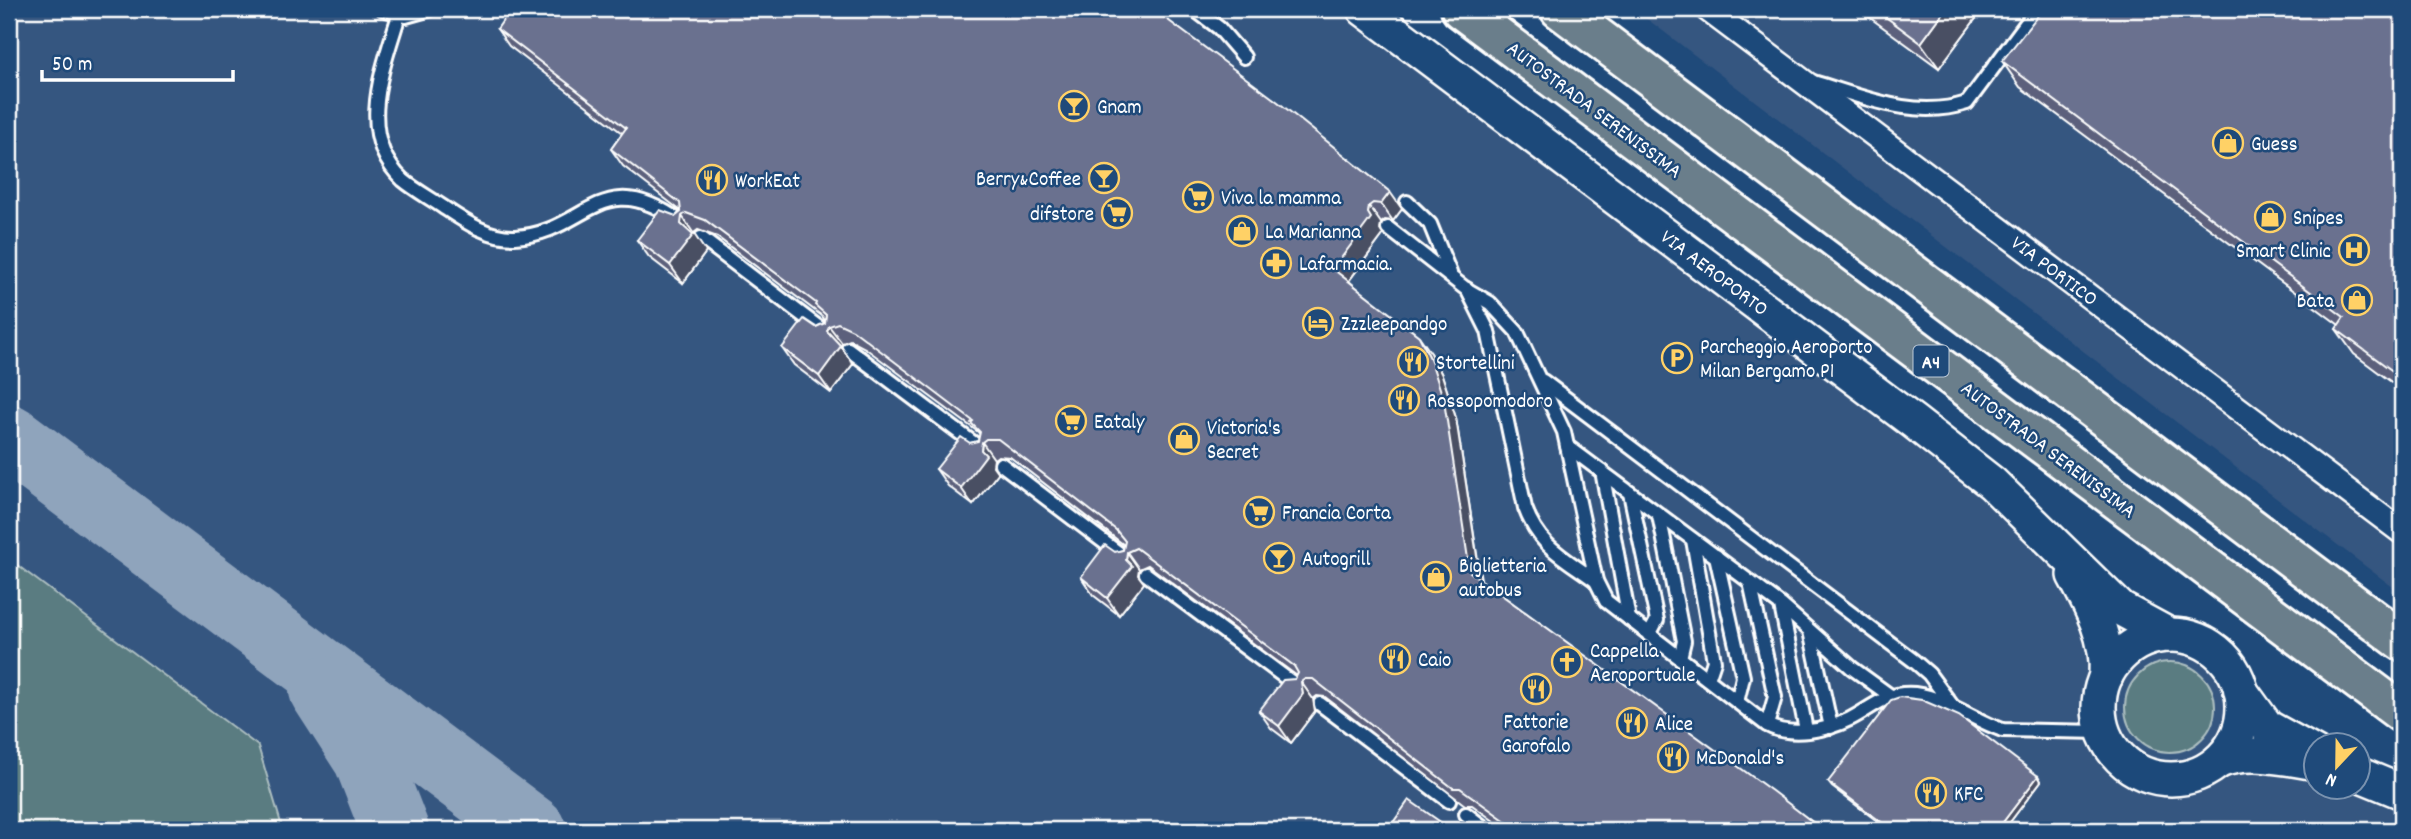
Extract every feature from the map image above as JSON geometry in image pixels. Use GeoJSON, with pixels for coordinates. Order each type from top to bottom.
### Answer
{"type":"FeatureCollection","features":[{"type":"Feature","properties":{"kind":"highway","name":"AUTOSTRADA SERENISSIMA"},"geometry":{"type":"LineString","coordinates":[[1461,9],[2402,713]]}},
{"type":"Feature","properties":{"kind":"highway"},"geometry":{"type":"LineString","coordinates":[[1560,9],[2402,641]]}},
{"type":"Feature","properties":{"kind":"main road","name":"VIA AEROPORTO"},"geometry":{"type":"LineString","coordinates":[[1364,9],[1914,422],[1992,484],[2058,545],[2121,609],[2169,635]]}},
{"type":"Feature","properties":{"kind":"main road","name":"VIA AEROPORTO"},"geometry":{"type":"LineString","coordinates":[[2058,545],[2108,654],[2105,676]]}},
{"type":"Feature","properties":{"kind":"main road"},"geometry":{"type":"LineString","coordinates":[[2302,746],[2267,727],[2241,691],[2231,668],[2215,650],[2193,639],[2169,635],[2136,643],[2118,657],[2105,676],[2099,698],[2103,732],[2125,762],[2159,778],[2192,776],[2232,755],[2270,756],[2302,761]]}},
{"type":"Feature","properties":{"kind":"main road"},"geometry":{"type":"LineString","coordinates":[[2219,761],[2240,729],[2241,691]]}},
{"type":"Feature","properties":{"kind":"main road"},"geometry":{"type":"LineString","coordinates":[[2372,780],[2402,792]]}},
{"type":"Feature","properties":{"kind":"street","name":"VIA PORTICO"},"geometry":{"type":"LineString","coordinates":[[1707,9],[2402,532]]}},
{"type":"Feature","properties":{"kind":"lane"},"geometry":{"type":"LineString","coordinates":[[383,9],[399,15],[421,14],[431,9]]}},
{"type":"Feature","properties":{"kind":"lane"},"geometry":{"type":"LineString","coordinates":[[1194,9],[1219,28],[1244,57]]}},
{"type":"Feature","properties":{"kind":"lane"},"geometry":{"type":"LineString","coordinates":[[1796,76],[1914,110],[1937,111],[1968,103],[2037,9]]}},
{"type":"Feature","properties":{"kind":"lane"},"geometry":{"type":"LineString","coordinates":[[399,15],[379,82],[375,118],[381,150],[403,179],[472,227],[499,236],[533,235],[623,197],[662,208],[685,225]]}},
{"type":"Feature","properties":{"kind":"lane"},"geometry":{"type":"LineString","coordinates":[[1408,202],[1430,224],[1451,276]]}},
{"type":"Feature","properties":{"kind":"lane"},"geometry":{"type":"LineString","coordinates":[[1388,228],[1466,289],[1503,314],[1517,332],[1543,381],[1567,446],[1596,581],[1606,601],[1767,725],[1776,730],[1831,727],[1905,693],[1951,704],[1988,726],[2003,730],[2103,732]]}},
{"type":"Feature","properties":{"kind":"lane"},"geometry":{"type":"LineString","coordinates":[[701,238],[831,336]]}},
{"type":"Feature","properties":{"kind":"lane"},"geometry":{"type":"LineString","coordinates":[[1466,289],[1488,331],[1525,508],[1533,531],[1547,546],[1596,581]]}},
{"type":"Feature","properties":{"kind":"lane"},"geometry":{"type":"LineString","coordinates":[[848,349],[984,452]]}},
{"type":"Feature","properties":{"kind":"lane"},"geometry":{"type":"LineString","coordinates":[[1543,381],[1914,661],[1942,689],[1951,704]]}},
{"type":"Feature","properties":{"kind":"lane"},"geometry":{"type":"LineString","coordinates":[[1567,446],[1781,605],[1809,631],[1892,697]]}},
{"type":"Feature","properties":{"kind":"lane"},"geometry":{"type":"LineString","coordinates":[[1001,464],[1129,561]]}},
{"type":"Feature","properties":{"kind":"lane"},"geometry":{"type":"LineString","coordinates":[[1602,471],[1629,619]]}},
{"type":"Feature","properties":{"kind":"lane"},"geometry":{"type":"LineString","coordinates":[[1630,493],[1657,620],[1649,635]]}},
{"type":"Feature","properties":{"kind":"lane"},"geometry":{"type":"LineString","coordinates":[[1659,515],[1684,640],[1680,658]]}},
{"type":"Feature","properties":{"kind":"lane"},"geometry":{"type":"LineString","coordinates":[[1693,540],[1714,661],[1707,679]]}},
{"type":"Feature","properties":{"kind":"lane"},"geometry":{"type":"LineString","coordinates":[[1716,556],[1743,677],[1737,702]]}},
{"type":"Feature","properties":{"kind":"lane"},"geometry":{"type":"LineString","coordinates":[[1146,574],[1301,690]]}},
{"type":"Feature","properties":{"kind":"lane"},"geometry":{"type":"LineString","coordinates":[[1749,582],[1775,697],[1767,725]]}},
{"type":"Feature","properties":{"kind":"lane"},"geometry":{"type":"LineString","coordinates":[[1781,605],[1806,730]]}},
{"type":"Feature","properties":{"kind":"lane"},"geometry":{"type":"LineString","coordinates":[[1809,631],[1831,727]]}},
{"type":"Feature","properties":{"kind":"lane"},"geometry":{"type":"LineString","coordinates":[[1320,704],[1448,801]]}},
{"type":"Feature","properties":{"kind":"lane"},"geometry":{"type":"LineString","coordinates":[[1466,814],[1488,830]]}},
{"type":"Feature","properties":{"kind":"shaded area"},"geometry":{"type":"Polygon","coordinates":[[[9,9],[1350,9],[2302,739],[2302,800],[2372,800],[2372,792],[2402,816],[2402,830],[9,830],[9,9]]]}},
{"type":"Feature","properties":{"kind":"shaded area"},"geometry":{"type":"Polygon","coordinates":[[[1634,9],[2402,9],[2402,594],[1634,9]]]}},
{"type":"Feature","properties":{"kind":"green space"},"geometry":{"type":"Polygon","coordinates":[[[9,559],[258,746],[283,830],[9,830],[9,559]]]}},
{"type":"Feature","properties":{"kind":"green space"},"geometry":{"type":"Polygon","coordinates":[[[2170,662],[2187,666],[2202,675],[2211,690],[2215,707],[2211,724],[2202,739],[2187,748],[2170,752],[2153,748],[2138,739],[2129,724],[2125,707],[2129,690],[2138,675],[2153,666],[2170,662]]]}},
{"type":"Feature","properties":{"kind":"building"},"geometry":{"type":"Polygon","coordinates":[[[511,9],[1153,9],[1278,102],[1390,192],[1381,204],[1373,203],[1369,206],[1368,213],[1371,218],[1333,269],[1419,336],[1430,358],[1444,401],[1470,572],[1823,830],[1518,830],[1460,788],[1453,788],[1313,679],[1301,682],[1303,694],[1279,726],[1259,711],[1283,680],[1295,679],[1298,673],[1294,666],[1136,548],[1127,552],[1126,560],[1132,566],[1107,598],[1081,577],[1105,545],[1115,552],[1123,550],[1125,541],[1116,530],[998,439],[986,439],[982,442],[981,450],[986,455],[961,488],[936,469],[961,437],[970,443],[978,441],[980,432],[971,423],[973,421],[853,330],[838,323],[829,326],[827,331],[841,346],[819,376],[782,348],[804,319],[816,327],[825,323],[826,315],[816,303],[705,220],[686,213],[682,216],[681,224],[693,235],[670,265],[637,240],[660,210],[676,216],[681,212],[680,203],[611,149],[626,128],[497,29],[511,9]]]}},
{"type":"Feature","properties":{"kind":"building"},"geometry":{"type":"Polygon","coordinates":[[[1875,9],[1946,9],[1921,43],[1875,9]]]}},
{"type":"Feature","properties":{"kind":"building"},"geometry":{"type":"Polygon","coordinates":[[[2043,9],[2402,9],[2402,378],[2336,329],[2344,317],[2002,61],[2043,9]]]}},
{"type":"Feature","properties":{"kind":"building"},"geometry":{"type":"Polygon","coordinates":[[[1900,697],[1922,700],[1959,716],[2038,776],[1997,830],[1892,830],[1828,782],[1891,700],[1900,697]]]}},
{"type":"Feature","properties":{"kind":"building"},"geometry":{"type":"Polygon","coordinates":[[[1409,800],[1452,830],[1401,830],[1392,824],[1409,800]]]}},
{"type":"Feature","properties":{"kind":"taxiway"},"geometry":{"type":"LineString","coordinates":[[9,438],[532,830]]}},
{"type":"Feature","properties":{"kind":"taxiway"},"geometry":{"type":"LineString","coordinates":[[323,690],[367,758],[395,830]]}},
{"type":"Feature","properties":{"kind":"place","name":"Gnam"},"geometry":{"type":"Point","coordinates":[1074,106]}},
{"type":"Feature","properties":{"kind":"place","name":"Guess"},"geometry":{"type":"Point","coordinates":[2228,143]}},
{"type":"Feature","properties":{"kind":"place","name":"Berry&Coffee"},"geometry":{"type":"Point","coordinates":[1104,178]}},
{"type":"Feature","properties":{"kind":"place","name":"WorkEat"},"geometry":{"type":"Point","coordinates":[712,180]}},
{"type":"Feature","properties":{"kind":"place","name":"Viva la mamma"},"geometry":{"type":"Point","coordinates":[1198,197]}},
{"type":"Feature","properties":{"kind":"place","name":"difstore"},"geometry":{"type":"Point","coordinates":[1117,213]}},
{"type":"Feature","properties":{"kind":"place","name":"Snipes"},"geometry":{"type":"Point","coordinates":[2270,217]}},
{"type":"Feature","properties":{"kind":"place","name":"La Marianna"},"geometry":{"type":"Point","coordinates":[1242,231]}},
{"type":"Feature","properties":{"kind":"place","name":"Smart Clinic"},"geometry":{"type":"Point","coordinates":[2354,250]}},
{"type":"Feature","properties":{"kind":"place","name":"Lafarmacia."},"geometry":{"type":"Point","coordinates":[1276,263]}},
{"type":"Feature","properties":{"kind":"place","name":"Bata"},"geometry":{"type":"Point","coordinates":[2357,300]}},
{"type":"Feature","properties":{"kind":"place","name":"Zzzleepandgo"},"geometry":{"type":"Point","coordinates":[1318,323]}},
{"type":"Feature","properties":{"kind":"place","name":"Parcheggio Aeroporto Milan Bergamo P1"},"geometry":{"type":"Point","coordinates":[1677,358]}},
{"type":"Feature","properties":{"kind":"place","name":"Stortellini"},"geometry":{"type":"Point","coordinates":[1413,362]}},
{"type":"Feature","properties":{"kind":"place","name":"Rossopomodoro"},"geometry":{"type":"Point","coordinates":[1404,400]}},
{"type":"Feature","properties":{"kind":"place","name":"Eataly"},"geometry":{"type":"Point","coordinates":[1071,421]}},
{"type":"Feature","properties":{"kind":"place","name":"Victoria's Secret"},"geometry":{"type":"Point","coordinates":[1184,439]}},
{"type":"Feature","properties":{"kind":"place","name":"Francia Corta"},"geometry":{"type":"Point","coordinates":[1259,512]}},
{"type":"Feature","properties":{"kind":"place","name":"Autogrill"},"geometry":{"type":"Point","coordinates":[1279,558]}},
{"type":"Feature","properties":{"kind":"place","name":"Biglietteria autobus"},"geometry":{"type":"Point","coordinates":[1436,577]}},
{"type":"Feature","properties":{"kind":"place","name":"Caio"},"geometry":{"type":"Point","coordinates":[1395,659]}},
{"type":"Feature","properties":{"kind":"place","name":"Cappella Aeroportuale"},"geometry":{"type":"Point","coordinates":[1567,662]}},
{"type":"Feature","properties":{"kind":"place","name":"Fattorie Garofalo"},"geometry":{"type":"Point","coordinates":[1536,689]}},
{"type":"Feature","properties":{"kind":"place","name":"Alice"},"geometry":{"type":"Point","coordinates":[1632,723]}},
{"type":"Feature","properties":{"kind":"place","name":"McDonald's"},"geometry":{"type":"Point","coordinates":[1673,757]}},
{"type":"Feature","properties":{"kind":"place","name":"KFC"},"geometry":{"type":"Point","coordinates":[1931,793]}}]}
